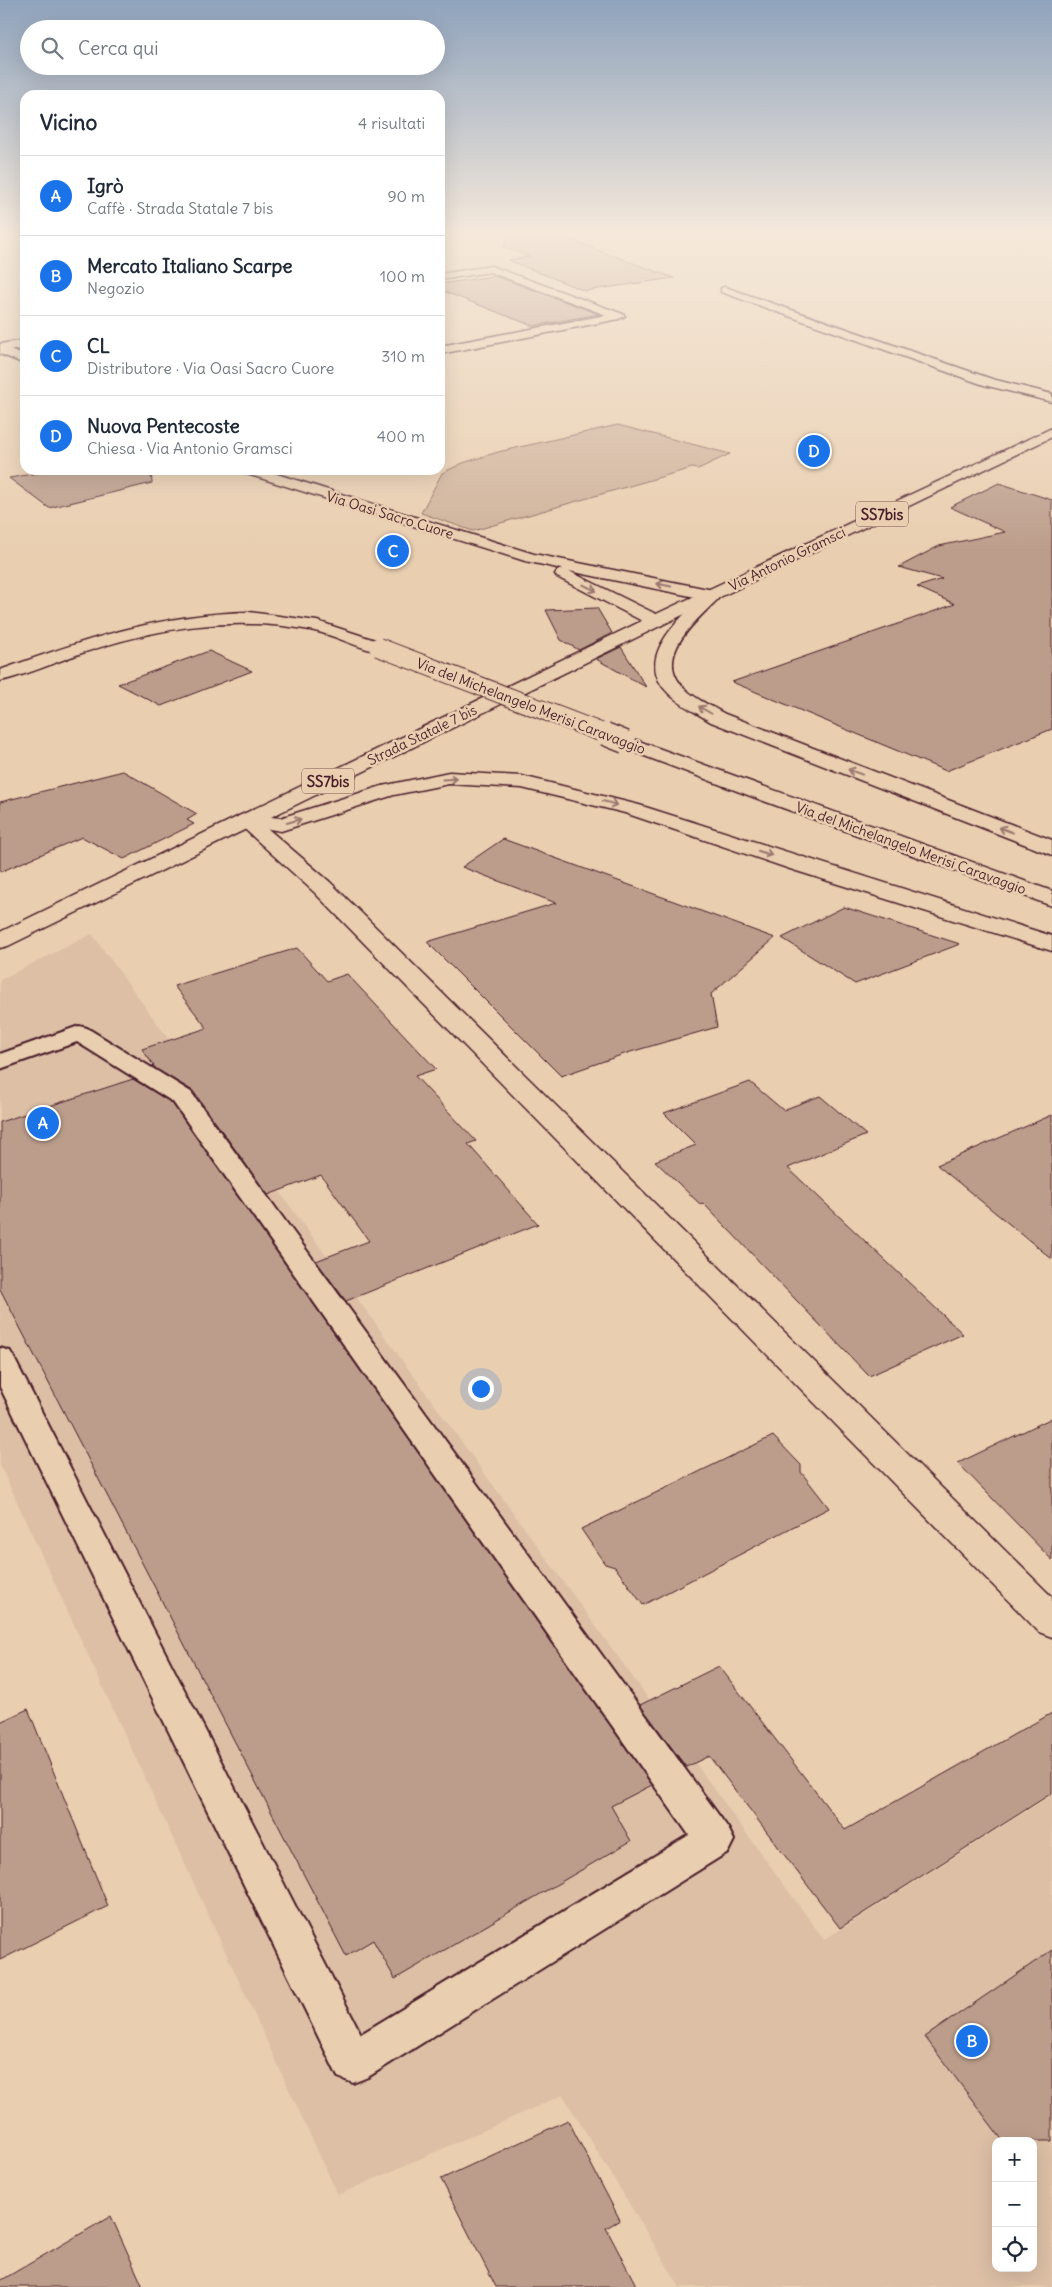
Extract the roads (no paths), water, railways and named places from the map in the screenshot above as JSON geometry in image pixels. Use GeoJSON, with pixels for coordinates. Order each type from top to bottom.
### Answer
{"type":"FeatureCollection","features":[{"type":"Feature","properties":{"kind":"street"},"geometry":{"type":"LineString","coordinates":[[445,349],[494,340]]}},
{"type":"Feature","properties":{"kind":"street"},"geometry":{"type":"LineString","coordinates":[[868,340],[988,382],[1052,398]]}},
{"type":"Feature","properties":{"kind":"street"},"geometry":{"type":"LineString","coordinates":[[0,349],[20,345]]}},
{"type":"Feature","properties":{"kind":"street"},"geometry":{"type":"LineString","coordinates":[[0,349],[20,358]]}},
{"type":"Feature","properties":{"kind":"street","name":"Via Antonio Gramsci"},"geometry":{"type":"LineString","coordinates":[[656,621],[1052,432]]}},
{"type":"Feature","properties":{"kind":"street","name":"Via Oasi Sacro Cuore"},"geometry":{"type":"LineString","coordinates":[[264,475],[531,558],[712,595]]}},
{"type":"Feature","properties":{"kind":"street","name":"Via Oasi Sacro Cuore"},"geometry":{"type":"LineString","coordinates":[[531,558],[656,621]]}},
{"type":"Feature","properties":{"kind":"street"},"geometry":{"type":"LineString","coordinates":[[712,595],[667,647],[663,664],[670,684],[691,701],[718,718],[1052,848]]}},
{"type":"Feature","properties":{"kind":"street","name":"Via del Michelangelo Merisi Caravaggio"},"geometry":{"type":"LineString","coordinates":[[0,676],[104,639],[149,627],[197,618],[235,616],[319,627],[378,647],[768,796],[1052,899]]}},
{"type":"Feature","properties":{"kind":"street","name":"Strada Statale 7 bis"},"geometry":{"type":"LineString","coordinates":[[0,942],[656,621]]}},
{"type":"Feature","properties":{"kind":"street"},"geometry":{"type":"LineString","coordinates":[[246,820],[281,825],[389,790],[449,778],[522,782],[632,809],[1052,944]]}},
{"type":"Feature","properties":{"kind":"street"},"geometry":{"type":"LineString","coordinates":[[246,820],[322,887],[1052,1621]]}},
{"type":"Feature","properties":{"kind":"lane"},"geometry":{"type":"LineString","coordinates":[[0,1062],[79,1033],[182,1097],[715,1840],[353,2062],[0,1358]]}},
{"type":"Feature","properties":{"kind":"place","name":"Nuova Pentecoste"},"geometry":{"type":"Point","coordinates":[814,451]}},
{"type":"Feature","properties":{"kind":"place","name":"CL"},"geometry":{"type":"Point","coordinates":[393,551]}},
{"type":"Feature","properties":{"kind":"place","name":"Igrò"},"geometry":{"type":"Point","coordinates":[43,1123]}},
{"type":"Feature","properties":{"kind":"place","name":"Mercato Italiano Scarpe"},"geometry":{"type":"Point","coordinates":[972,2041]}}]}
